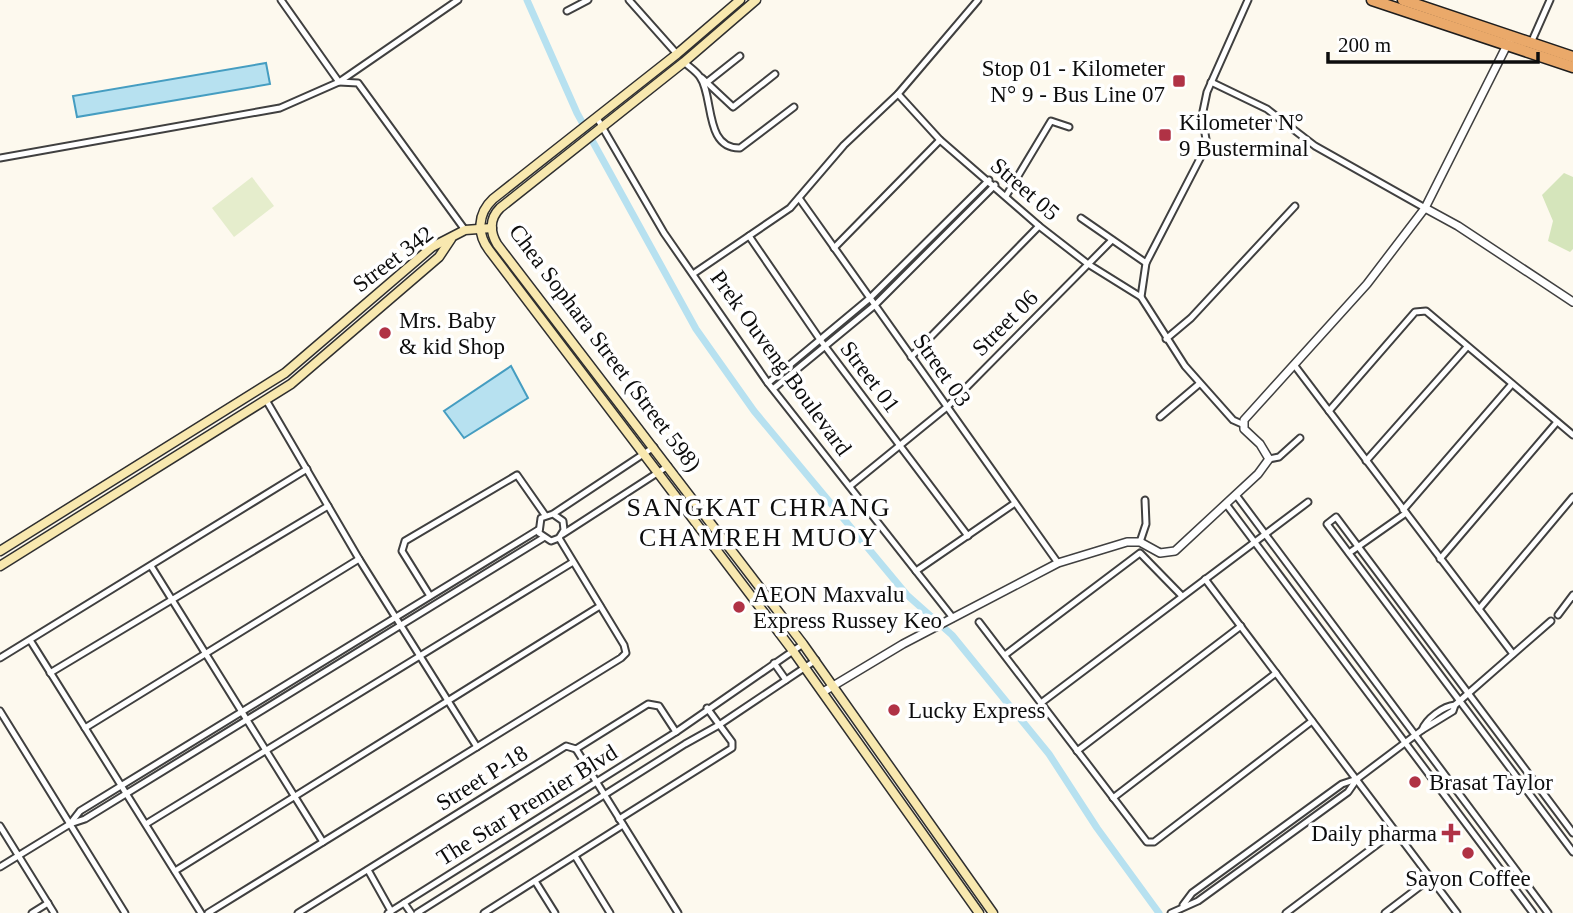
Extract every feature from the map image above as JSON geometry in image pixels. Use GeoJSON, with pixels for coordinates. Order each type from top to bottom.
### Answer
{"type":"FeatureCollection","features":[{"type":"Feature","properties":{"kind":"highway"},"geometry":{"type":"LineString","coordinates":[[1372,0],[1440,18],[1509,41],[1573,67]]}},
{"type":"Feature","properties":{"kind":"highway"},"geometry":{"type":"LineString","coordinates":[[1403,0],[1440,18]]}},
{"type":"Feature","properties":{"kind":"highway"},"geometry":{"type":"LineString","coordinates":[[1509,41],[1531,43],[1573,57]]}},
{"type":"Feature","properties":{"kind":"main road","name":"Chea Sophara Street (Street 598)"},"geometry":{"type":"LineString","coordinates":[[740,0],[677,54],[488,204],[480,228],[485,245],[793,650],[979,913]]}},
{"type":"Feature","properties":{"kind":"main road","name":"Chea Sophara Street (Street 598)"},"geometry":{"type":"LineString","coordinates":[[756,0],[684,62],[497,211],[492,228],[497,244],[816,660],[993,913]]}},
{"type":"Feature","properties":{"kind":"main road"},"geometry":{"type":"LineString","coordinates":[[451,239],[465,230],[492,228]]}},
{"type":"Feature","properties":{"kind":"main road","name":"Street 342"},"geometry":{"type":"LineString","coordinates":[[0,566],[290,384],[439,257],[451,239]]}},
{"type":"Feature","properties":{"kind":"main road","name":"Street 342"},"geometry":{"type":"LineString","coordinates":[[0,551],[285,373],[432,247],[451,239]]}},
{"type":"Feature","properties":{"kind":"main road"},"geometry":{"type":"LineString","coordinates":[[678,497],[687,490]]}},
{"type":"Feature","properties":{"kind":"main road"},"geometry":{"type":"LineString","coordinates":[[897,794],[907,788]]}},
{"type":"Feature","properties":{"kind":"street"},"geometry":{"type":"LineString","coordinates":[[281,0],[339,82]]}},
{"type":"Feature","properties":{"kind":"street"},"geometry":{"type":"LineString","coordinates":[[0,158],[280,108],[339,82],[458,0]]}},
{"type":"Feature","properties":{"kind":"street"},"geometry":{"type":"LineString","coordinates":[[567,11],[588,0]]}},
{"type":"Feature","properties":{"kind":"street"},"geometry":{"type":"LineString","coordinates":[[629,0],[677,54]]}},
{"type":"Feature","properties":{"kind":"street"},"geometry":{"type":"LineString","coordinates":[[694,274],[799,198],[844,145],[898,94],[978,0]]}},
{"type":"Feature","properties":{"kind":"street"},"geometry":{"type":"LineString","coordinates":[[1248,0],[1211,82],[1202,116],[1207,145],[1146,263],[1140,297],[1199,384],[1233,420],[1242,424],[1269,459]]}},
{"type":"Feature","properties":{"kind":"street"},"geometry":{"type":"LineString","coordinates":[[1531,43],[1550,0]]}},
{"type":"Feature","properties":{"kind":"street"},"geometry":{"type":"LineString","coordinates":[[1242,424],[1388,258],[1425,208],[1509,41]]}},
{"type":"Feature","properties":{"kind":"street"},"geometry":{"type":"LineString","coordinates":[[704,81],[740,56]]}},
{"type":"Feature","properties":{"kind":"street"},"geometry":{"type":"LineString","coordinates":[[684,62],[733,107],[775,74]]}},
{"type":"Feature","properties":{"kind":"street"},"geometry":{"type":"LineString","coordinates":[[704,81],[713,125],[719,136],[735,148],[740,148],[794,107]]}},
{"type":"Feature","properties":{"kind":"street"},"geometry":{"type":"LineString","coordinates":[[339,82],[358,83],[465,230]]}},
{"type":"Feature","properties":{"kind":"street"},"geometry":{"type":"LineString","coordinates":[[1211,82],[1267,109],[1315,146],[1458,226],[1573,302]]}},
{"type":"Feature","properties":{"kind":"street","name":"Street 05"},"geometry":{"type":"LineString","coordinates":[[898,94],[940,140],[995,184],[1039,226],[1088,264],[1140,297]]}},
{"type":"Feature","properties":{"kind":"street","name":"Prek Ouveng Boulevard"},"geometry":{"type":"LineString","coordinates":[[595,119],[664,233],[768,383],[951,619]]}},
{"type":"Feature","properties":{"kind":"street"},"geometry":{"type":"LineString","coordinates":[[1006,196],[1051,121],[1069,127]]}},
{"type":"Feature","properties":{"kind":"street"},"geometry":{"type":"LineString","coordinates":[[834,248],[940,140]]}},
{"type":"Feature","properties":{"kind":"street"},"geometry":{"type":"LineString","coordinates":[[768,383],[870,298],[989,180]]}},
{"type":"Feature","properties":{"kind":"street"},"geometry":{"type":"LineString","coordinates":[[773,389],[875,305],[995,184]]}},
{"type":"Feature","properties":{"kind":"street","name":"Street 03"},"geometry":{"type":"LineString","coordinates":[[799,198],[1058,563]]}},
{"type":"Feature","properties":{"kind":"street"},"geometry":{"type":"LineString","coordinates":[[1166,339],[1191,318],[1295,206]]}},
{"type":"Feature","properties":{"kind":"street"},"geometry":{"type":"LineString","coordinates":[[1080,218],[1146,263]]}},
{"type":"Feature","properties":{"kind":"street"},"geometry":{"type":"LineString","coordinates":[[911,357],[1039,226]]}},
{"type":"Feature","properties":{"kind":"street","name":"Street 01"},"geometry":{"type":"LineString","coordinates":[[749,236],[820,340],[968,536]]}},
{"type":"Feature","properties":{"kind":"street","name":"Street 06"},"geometry":{"type":"LineString","coordinates":[[850,486],[947,407],[1112,240]]}},
{"type":"Feature","properties":{"kind":"street"},"geometry":{"type":"LineString","coordinates":[[929,241],[935,246]]}},
{"type":"Feature","properties":{"kind":"street"},"geometry":{"type":"LineString","coordinates":[[1329,411],[1415,312],[1426,312],[1573,435]]}},
{"type":"Feature","properties":{"kind":"street"},"geometry":{"type":"LineString","coordinates":[[1366,461],[1467,347]]}},
{"type":"Feature","properties":{"kind":"street"},"geometry":{"type":"LineString","coordinates":[[1295,366],[1513,654]]}},
{"type":"Feature","properties":{"kind":"street"},"geometry":{"type":"LineString","coordinates":[[1160,416],[1199,384]]}},
{"type":"Feature","properties":{"kind":"street"},"geometry":{"type":"LineString","coordinates":[[1349,554],[1405,511],[1512,384]]}},
{"type":"Feature","properties":{"kind":"street"},"geometry":{"type":"LineString","coordinates":[[266,400],[359,559],[477,747]]}},
{"type":"Feature","properties":{"kind":"street"},"geometry":{"type":"LineString","coordinates":[[1440,559],[1557,422]]}},
{"type":"Feature","properties":{"kind":"street"},"geometry":{"type":"LineString","coordinates":[[823,692],[932,629],[1058,563],[1127,542],[1140,542],[1160,553],[1175,551],[1258,474],[1269,459],[1279,457],[1300,438]]}},
{"type":"Feature","properties":{"kind":"street"},"geometry":{"type":"LineString","coordinates":[[654,447],[553,514],[545,515],[539,522],[538,530],[543,538],[551,541],[561,536],[668,466]]}},
{"type":"Feature","properties":{"kind":"street"},"geometry":{"type":"LineString","coordinates":[[0,658],[307,469]]}},
{"type":"Feature","properties":{"kind":"street"},"geometry":{"type":"LineString","coordinates":[[430,596],[402,551],[405,541],[517,475],[545,515]]}},
{"type":"Feature","properties":{"kind":"street"},"geometry":{"type":"LineString","coordinates":[[1236,495],[1548,913]]}},
{"type":"Feature","properties":{"kind":"street"},"geometry":{"type":"LineString","coordinates":[[1479,609],[1573,497]]}},
{"type":"Feature","properties":{"kind":"street"},"geometry":{"type":"LineString","coordinates":[[1140,542],[1146,524],[1145,500]]}},
{"type":"Feature","properties":{"kind":"street"},"geometry":{"type":"LineString","coordinates":[[1041,703],[1308,502]]}},
{"type":"Feature","properties":{"kind":"street"},"geometry":{"type":"LineString","coordinates":[[916,571],[1015,503]]}},
{"type":"Feature","properties":{"kind":"street"},"geometry":{"type":"LineString","coordinates":[[1226,504],[1533,913]]}},
{"type":"Feature","properties":{"kind":"street"},"geometry":{"type":"LineString","coordinates":[[50,673],[328,506]]}},
{"type":"Feature","properties":{"kind":"street"},"geometry":{"type":"LineString","coordinates":[[208,913],[626,653],[573,562],[561,536],[563,521],[553,514]]}},
{"type":"Feature","properties":{"kind":"street"},"geometry":{"type":"LineString","coordinates":[[1573,833],[1336,517],[1327,524],[1457,703],[1517,776],[1573,852]]}},
{"type":"Feature","properties":{"kind":"street"},"geometry":{"type":"LineString","coordinates":[[70,824],[80,811],[538,530]]}},
{"type":"Feature","properties":{"kind":"street"},"geometry":{"type":"LineString","coordinates":[[0,867],[70,824],[85,819],[543,538]]}},
{"type":"Feature","properties":{"kind":"street"},"geometry":{"type":"LineString","coordinates":[[1004,656],[1140,553],[1182,596]]}},
{"type":"Feature","properties":{"kind":"street"},"geometry":{"type":"LineString","coordinates":[[85,728],[359,559]]}},
{"type":"Feature","properties":{"kind":"street"},"geometry":{"type":"LineString","coordinates":[[146,824],[573,562]]}},
{"type":"Feature","properties":{"kind":"street"},"geometry":{"type":"LineString","coordinates":[[151,566],[323,842]]}},
{"type":"Feature","properties":{"kind":"street"},"geometry":{"type":"LineString","coordinates":[[1205,579],[1457,913]]}},
{"type":"Feature","properties":{"kind":"street"},"geometry":{"type":"LineString","coordinates":[[1558,615],[1573,596]]}},
{"type":"Feature","properties":{"kind":"street"},"geometry":{"type":"LineString","coordinates":[[175,871],[600,606]]}},
{"type":"Feature","properties":{"kind":"street"},"geometry":{"type":"LineString","coordinates":[[1183,905],[1192,892],[1257,845],[1342,784],[1357,779],[1422,730],[1453,711],[1457,703],[1550,621]]}},
{"type":"Feature","properties":{"kind":"street"},"geometry":{"type":"LineString","coordinates":[[979,622],[1147,842],[1154,842],[1312,721]]}},
{"type":"Feature","properties":{"kind":"street"},"geometry":{"type":"LineString","coordinates":[[1405,628],[1414,622]]}},
{"type":"Feature","properties":{"kind":"street"},"geometry":{"type":"LineString","coordinates":[[1077,751],[1241,626]]}},
{"type":"Feature","properties":{"kind":"street"},"geometry":{"type":"LineString","coordinates":[[1328,639],[1338,631]]}},
{"type":"Feature","properties":{"kind":"street"},"geometry":{"type":"LineString","coordinates":[[30,640],[201,913]]}},
{"type":"Feature","properties":{"kind":"street","name":"The Star Premier Blvd"},"geometry":{"type":"LineString","coordinates":[[390,912],[676,732],[706,708],[803,644]]}},
{"type":"Feature","properties":{"kind":"street","name":"The Star Premier Blvd"},"geometry":{"type":"LineString","coordinates":[[417,913],[694,738],[721,727],[816,660]]}},
{"type":"Feature","properties":{"kind":"street"},"geometry":{"type":"LineString","coordinates":[[774,663],[786,680]]}},
{"type":"Feature","properties":{"kind":"street"},"geometry":{"type":"LineString","coordinates":[[1113,798],[1276,673]]}},
{"type":"Feature","properties":{"kind":"street"},"geometry":{"type":"LineString","coordinates":[[1378,706],[1388,699]]}},
{"type":"Feature","properties":{"kind":"street","name":"Street P-18"},"geometry":{"type":"LineString","coordinates":[[298,913],[566,747],[576,749],[648,704],[659,706],[676,732]]}},
{"type":"Feature","properties":{"kind":"street"},"geometry":{"type":"LineString","coordinates":[[485,913],[575,856],[732,748],[732,742],[706,708]]}},
{"type":"Feature","properties":{"kind":"street"},"geometry":{"type":"LineString","coordinates":[[0,711],[125,913]]}},
{"type":"Feature","properties":{"kind":"street"},"geometry":{"type":"LineString","coordinates":[[576,749],[678,913]]}},
{"type":"Feature","properties":{"kind":"street"},"geometry":{"type":"LineString","coordinates":[[1429,775],[1440,768]]}},
{"type":"Feature","properties":{"kind":"street"},"geometry":{"type":"LineString","coordinates":[[1517,776],[1526,770]]}},
{"type":"Feature","properties":{"kind":"street"},"geometry":{"type":"LineString","coordinates":[[1172,912],[1183,905],[1198,901],[1222,885],[1348,793],[1357,779]]}},
{"type":"Feature","properties":{"kind":"street"},"geometry":{"type":"LineString","coordinates":[[0,826],[54,913]]}},
{"type":"Feature","properties":{"kind":"street"},"geometry":{"type":"LineString","coordinates":[[1286,913],[1395,831]]}},
{"type":"Feature","properties":{"kind":"street"},"geometry":{"type":"LineString","coordinates":[[1476,838],[1487,831]]}},
{"type":"Feature","properties":{"kind":"street"},"geometry":{"type":"LineString","coordinates":[[1257,845],[1264,854]]}},
{"type":"Feature","properties":{"kind":"street"},"geometry":{"type":"LineString","coordinates":[[575,856],[610,913]]}},
{"type":"Feature","properties":{"kind":"street"},"geometry":{"type":"LineString","coordinates":[[368,870],[390,912]]}},
{"type":"Feature","properties":{"kind":"street"},"geometry":{"type":"LineString","coordinates":[[1215,876],[1222,885]]}},
{"type":"Feature","properties":{"kind":"street"},"geometry":{"type":"LineString","coordinates":[[1385,913],[1431,878]]}},
{"type":"Feature","properties":{"kind":"street"},"geometry":{"type":"LineString","coordinates":[[535,881],[555,913]]}},
{"type":"Feature","properties":{"kind":"street"},"geometry":{"type":"LineString","coordinates":[[1527,905],[1536,897]]}},
{"type":"Feature","properties":{"kind":"street"},"geometry":{"type":"LineString","coordinates":[[404,902],[411,913]]}},
{"type":"Feature","properties":{"kind":"street"},"geometry":{"type":"LineString","coordinates":[[32,913],[48,903]]}},
{"type":"Feature","properties":{"kind":"green space"},"geometry":{"type":"Polygon","coordinates":[[[1564,173],[1573,177],[1573,249],[1570,252],[1548,241],[1553,221],[1542,195],[1564,173]]]}},
{"type":"Feature","properties":{"kind":"green space"},"geometry":{"type":"Polygon","coordinates":[[[252,177],[274,206],[234,237],[212,208],[252,177]]]}},
{"type":"Feature","properties":{"kind":"water"},"geometry":{"type":"Polygon","coordinates":[[[266,63],[270,84],[77,117],[73,96],[266,63]]]}},
{"type":"Feature","properties":{"kind":"water"},"geometry":{"type":"Polygon","coordinates":[[[511,366],[528,398],[464,438],[444,411],[511,366]]]}},
{"type":"Feature","properties":{"kind":"waterway"},"geometry":{"type":"LineString","coordinates":[[527,0],[577,113],[696,329],[754,411],[907,595],[952,635],[1049,754],[1097,828],[1159,913]]}},
{"type":"Feature","properties":{"kind":"place","name":"Stop 01 - Kilometer N° 9 - Bus Line 07"},"geometry":{"type":"Point","coordinates":[1179,81]}},
{"type":"Feature","properties":{"kind":"place","name":"Kilometer N° 9 Busterminal"},"geometry":{"type":"Point","coordinates":[1165,135]}},
{"type":"Feature","properties":{"kind":"place","name":"Mrs. Baby & kid Shop"},"geometry":{"type":"Point","coordinates":[385,333]}},
{"type":"Feature","properties":{"kind":"place","name":"AEON Maxvalu Express Russey Keo"},"geometry":{"type":"Point","coordinates":[739,607]}},
{"type":"Feature","properties":{"kind":"place","name":"Lucky Express"},"geometry":{"type":"Point","coordinates":[894,710]}},
{"type":"Feature","properties":{"kind":"place","name":"Brasat Taylor"},"geometry":{"type":"Point","coordinates":[1415,782]}},
{"type":"Feature","properties":{"kind":"place","name":"Daily pharma"},"geometry":{"type":"Point","coordinates":[1451,833]}},
{"type":"Feature","properties":{"kind":"place","name":"Sayon Coffee"},"geometry":{"type":"Point","coordinates":[1468,853]}},
{"type":"Feature","properties":{"kind":"district","name":"SANGKAT CHRANG CHAMREH MUOY"},"geometry":{"type":"Point","coordinates":[759,522]}}]}
